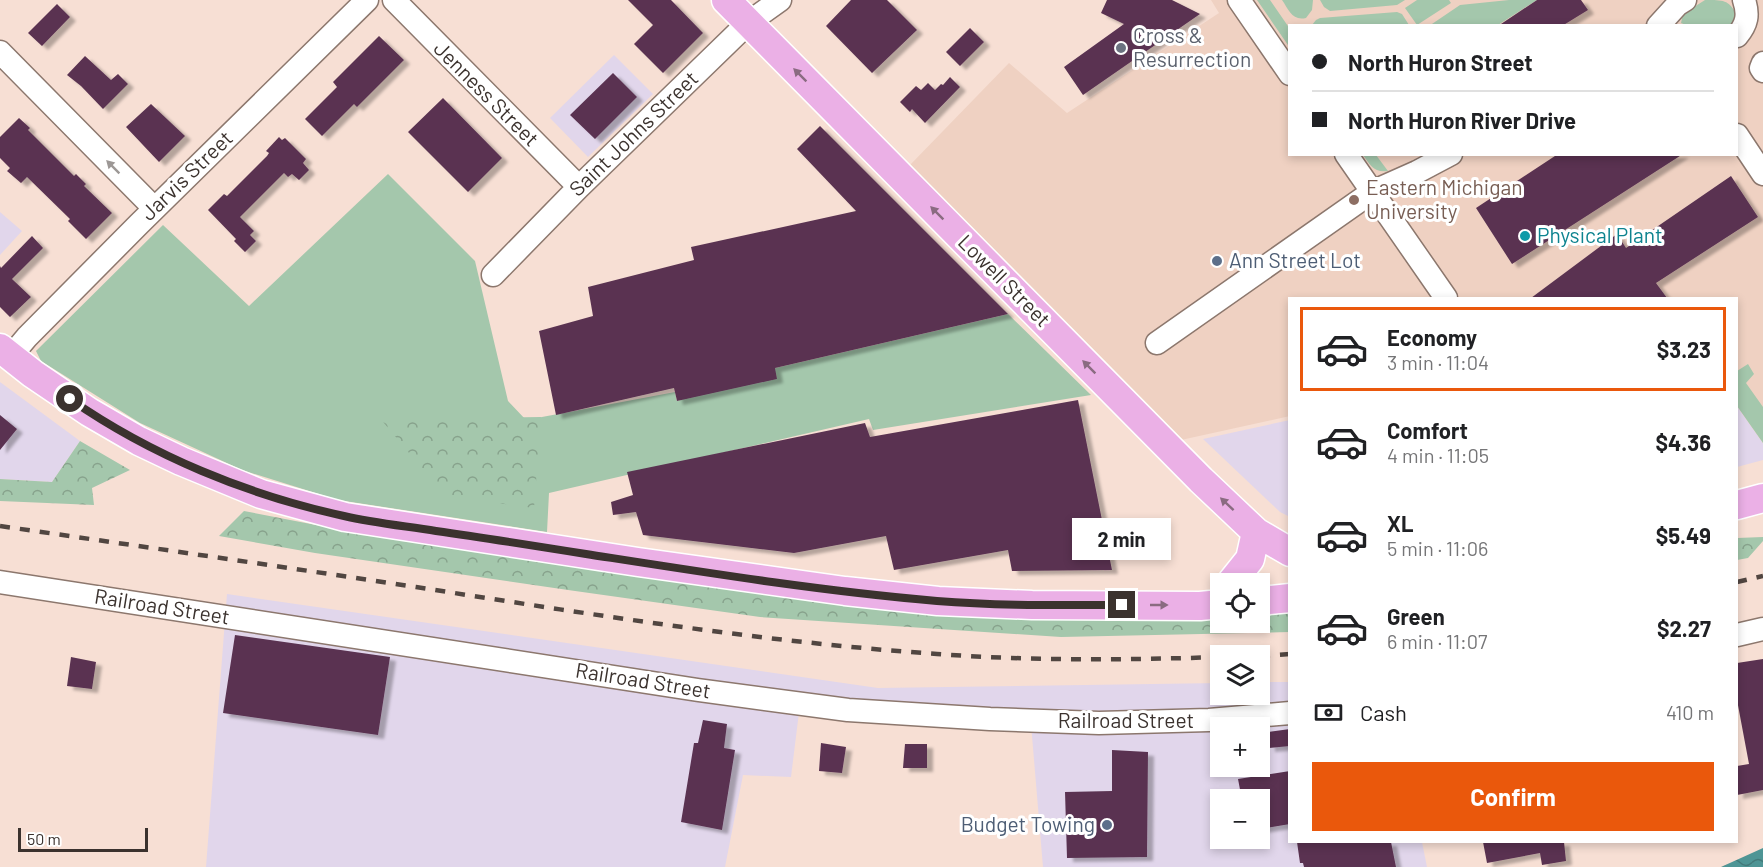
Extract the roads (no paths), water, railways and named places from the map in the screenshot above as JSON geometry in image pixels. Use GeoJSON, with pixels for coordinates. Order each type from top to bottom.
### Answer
{"type":"FeatureCollection","features":[{"type":"Feature","properties":{"kind":"main road","name":"Lowell Street"},"geometry":{"type":"LineString","coordinates":[[726,0],[1193,472],[1256,532],[1288,551]]}},
{"type":"Feature","properties":{"kind":"main road"},"geometry":{"type":"LineString","coordinates":[[5,352],[89,412],[139,441],[261,494],[345,517],[649,564],[845,591],[938,601],[1032,605],[1210,600]]}},
{"type":"Feature","properties":{"kind":"main road"},"geometry":{"type":"LineString","coordinates":[[1738,505],[1763,498]]}},
{"type":"Feature","properties":{"kind":"main road"},"geometry":{"type":"LineString","coordinates":[[1239,573],[1250,559],[1256,532]]}},
{"type":"Feature","properties":{"kind":"main road"},"geometry":{"type":"LineString","coordinates":[[1270,600],[1288,598]]}},
{"type":"Feature","properties":{"kind":"street","name":"Jarvis Street"},"geometry":{"type":"LineString","coordinates":[[5,352],[27,337],[154,208],[367,0]]}},
{"type":"Feature","properties":{"kind":"street","name":"Jenness Street"},"geometry":{"type":"LineString","coordinates":[[394,0],[579,187]]}},
{"type":"Feature","properties":{"kind":"street","name":"Saint Johns Street"},"geometry":{"type":"LineString","coordinates":[[493,275],[579,187],[748,23],[780,0]]}},
{"type":"Feature","properties":{"kind":"street"},"geometry":{"type":"LineString","coordinates":[[1239,0],[1288,71]]}},
{"type":"Feature","properties":{"kind":"street"},"geometry":{"type":"LineString","coordinates":[[1663,24],[1677,5],[1685,0]]}},
{"type":"Feature","properties":{"kind":"street"},"geometry":{"type":"LineString","coordinates":[[1744,0],[1748,12],[1749,29]]}},
{"type":"Feature","properties":{"kind":"street"},"geometry":{"type":"LineString","coordinates":[[0,52],[154,208]]}},
{"type":"Feature","properties":{"kind":"street"},"geometry":{"type":"LineString","coordinates":[[1763,63],[1761,68],[1763,71]]}},
{"type":"Feature","properties":{"kind":"street"},"geometry":{"type":"LineString","coordinates":[[1738,136],[1763,174]]}},
{"type":"Feature","properties":{"kind":"street"},"geometry":{"type":"LineString","coordinates":[[1347,156],[1445,297]]}},
{"type":"Feature","properties":{"kind":"street"},"geometry":{"type":"LineString","coordinates":[[1157,343],[1372,192],[1447,156]]}},
{"type":"Feature","properties":{"kind":"street","name":"Railroad Street"},"geometry":{"type":"LineString","coordinates":[[0,582],[698,690],[848,710],[1099,723],[1209,720],[1288,713]]}},
{"type":"Feature","properties":{"kind":"street"},"geometry":{"type":"LineString","coordinates":[[1738,635],[1763,629]]}},
{"type":"Feature","properties":{"kind":"water"},"geometry":{"type":"Polygon","coordinates":[[[1763,848],[1763,867],[1721,867],[1763,848]]]}},
{"type":"Feature","properties":{"kind":"railway"},"geometry":{"type":"LineString","coordinates":[[0,526],[741,635],[871,649],[1008,658],[1210,657]]}},
{"type":"Feature","properties":{"kind":"railway"},"geometry":{"type":"LineString","coordinates":[[1738,582],[1763,576]]}},
{"type":"Feature","properties":{"kind":"railway"},"geometry":{"type":"LineString","coordinates":[[1270,655],[1288,654]]}},
{"type":"Feature","properties":{"kind":"place","name":"Cross & Resurrection"},"geometry":{"type":"Point","coordinates":[1121,48]}},
{"type":"Feature","properties":{"kind":"place","name":"Eastern Michigan University"},"geometry":{"type":"Point","coordinates":[1354,200]}},
{"type":"Feature","properties":{"kind":"place","name":"Physical Plant"},"geometry":{"type":"Point","coordinates":[1525,236]}},
{"type":"Feature","properties":{"kind":"place","name":"Ann Street Lot"},"geometry":{"type":"Point","coordinates":[1217,261]}},
{"type":"Feature","properties":{"kind":"place","name":"Budget Towing"},"geometry":{"type":"Point","coordinates":[1107,825]}}]}
